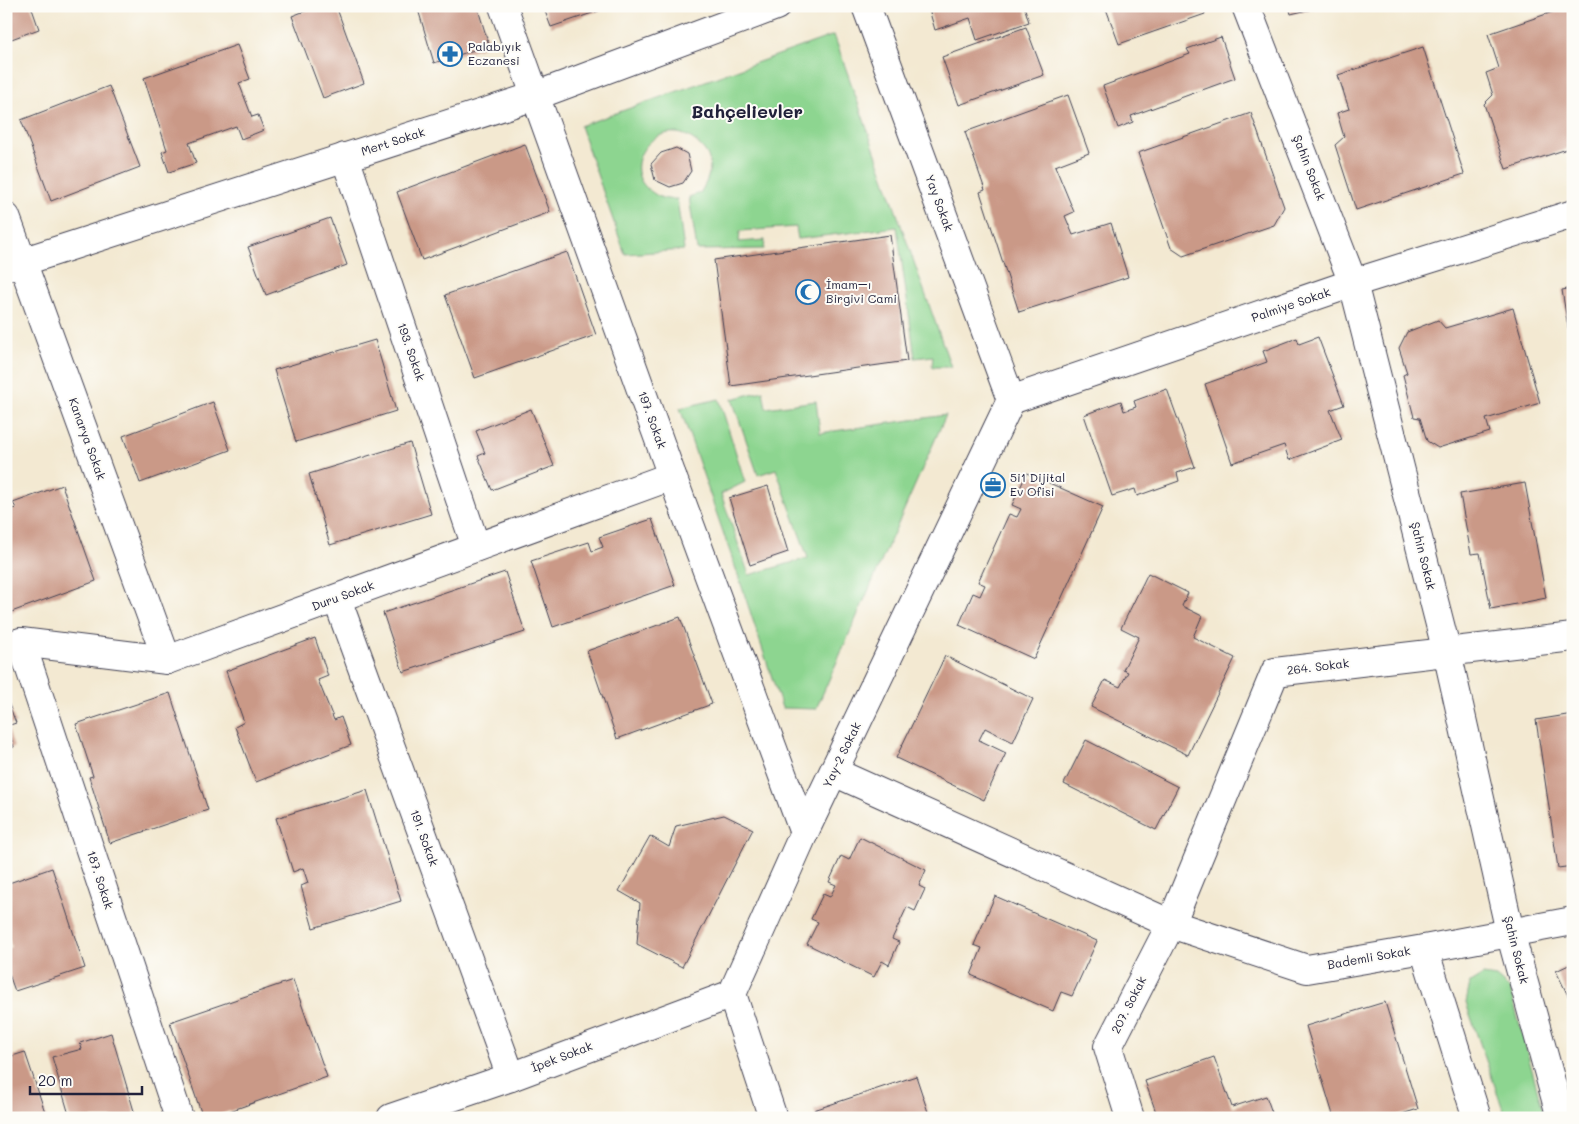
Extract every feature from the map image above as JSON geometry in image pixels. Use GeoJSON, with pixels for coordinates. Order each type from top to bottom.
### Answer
{"type":"FeatureCollection","features":[{"type":"Feature","properties":{"kind":"street","name":"197. Sokak"},"geometry":{"type":"LineString","coordinates":[[503,6],[672,476],[804,833]]}},
{"type":"Feature","properties":{"kind":"street","name":"Mert Sokak"},"geometry":{"type":"LineString","coordinates":[[14,264],[535,96],[776,6]]}},
{"type":"Feature","properties":{"kind":"street","name":"Yay Sokak"},"geometry":{"type":"LineString","coordinates":[[866,6],[1011,400]]}},
{"type":"Feature","properties":{"kind":"street","name":"Şahin Sokak"},"geometry":{"type":"LineString","coordinates":[[1246,6],[1354,283],[1447,652],[1510,932],[1561,1118]]}},
{"type":"Feature","properties":{"kind":"street","name":"193. Sokak"},"geometry":{"type":"LineString","coordinates":[[345,157],[476,547]]}},
{"type":"Feature","properties":{"kind":"street","name":"Palmiye Sokak"},"geometry":{"type":"LineString","coordinates":[[1011,400],[1354,283],[1573,214]]}},
{"type":"Feature","properties":{"kind":"street","name":"Kanarya Sokak"},"geometry":{"type":"LineString","coordinates":[[6,218],[14,264],[167,660]]}},
{"type":"Feature","properties":{"kind":"street","name":"Yay-2 Sokak"},"geometry":{"type":"LineString","coordinates":[[732,994],[804,833],[1011,400]]}},
{"type":"Feature","properties":{"kind":"street","name":"Duru Sokak"},"geometry":{"type":"LineString","coordinates":[[14,644],[167,660],[672,476]]}},
{"type":"Feature","properties":{"kind":"street","name":"191. Sokak"},"geometry":{"type":"LineString","coordinates":[[337,598],[511,1077]]}},
{"type":"Feature","properties":{"kind":"street","name":"264. Sokak"},"geometry":{"type":"LineString","coordinates":[[1171,924],[1275,672],[1573,637]]}},
{"type":"Feature","properties":{"kind":"street","name":"187. Sokak"},"geometry":{"type":"LineString","coordinates":[[14,644],[179,1118]]}},
{"type":"Feature","properties":{"kind":"street","name":"Bademli Sokak"},"geometry":{"type":"LineString","coordinates":[[834,772],[1171,924],[1307,969],[1573,921]]}},
{"type":"Feature","properties":{"kind":"street","name":"207. Sokak"},"geometry":{"type":"LineString","coordinates":[[1130,1118],[1108,1047],[1171,924]]}},
{"type":"Feature","properties":{"kind":"street"},"geometry":{"type":"LineString","coordinates":[[1424,949],[1477,1118]]}},
{"type":"Feature","properties":{"kind":"street","name":"İpek Sokak"},"geometry":{"type":"LineString","coordinates":[[391,1118],[511,1077],[732,994]]}},
{"type":"Feature","properties":{"kind":"street"},"geometry":{"type":"LineString","coordinates":[[732,994],[772,1118]]}},
{"type":"Feature","properties":{"kind":"green space"},"geometry":{"type":"Polygon","coordinates":[[[834,35],[951,367],[932,367],[933,356],[915,358],[897,227],[798,239],[796,227],[740,231],[739,242],[765,240],[764,249],[697,250],[689,197],[700,193],[706,183],[710,161],[705,151],[691,138],[676,133],[662,135],[650,142],[642,153],[638,165],[640,178],[649,190],[662,198],[677,199],[684,250],[625,254],[580,126],[834,35]]]}},
{"type":"Feature","properties":{"kind":"green space"},"geometry":{"type":"Polygon","coordinates":[[[763,391],[766,408],[816,401],[820,433],[946,415],[816,709],[782,708],[680,408],[719,399],[745,482],[721,494],[749,575],[808,558],[776,469],[758,475],[732,399],[763,391]]]}},
{"type":"Feature","properties":{"kind":"green space"},"geometry":{"type":"Polygon","coordinates":[[[1483,975],[1496,977],[1510,989],[1545,1118],[1506,1118],[1466,1003],[1470,983],[1483,975]]]}},
{"type":"Feature","properties":{"kind":"building"},"geometry":{"type":"Polygon","coordinates":[[[6,6],[31,6],[39,29],[6,41],[6,6]]]}},
{"type":"Feature","properties":{"kind":"building"},"geometry":{"type":"Polygon","coordinates":[[[318,6],[336,6],[364,83],[323,98],[292,16],[318,6]]]}},
{"type":"Feature","properties":{"kind":"building"},"geometry":{"type":"Polygon","coordinates":[[[417,6],[477,6],[489,45],[434,63],[417,6]]]}},
{"type":"Feature","properties":{"kind":"building"},"geometry":{"type":"Polygon","coordinates":[[[543,6],[610,6],[610,7],[551,27],[543,6]]]}},
{"type":"Feature","properties":{"kind":"building"},"geometry":{"type":"Polygon","coordinates":[[[928,6],[1024,6],[1029,22],[977,40],[970,18],[935,30],[928,6]]]}},
{"type":"Feature","properties":{"kind":"building"},"geometry":{"type":"Polygon","coordinates":[[[1105,6],[1203,6],[1205,14],[1119,44],[1105,6]]]}},
{"type":"Feature","properties":{"kind":"building"},"geometry":{"type":"Polygon","coordinates":[[[1289,6],[1320,6],[1320,7],[1291,14],[1289,6]]]}},
{"type":"Feature","properties":{"kind":"building"},"geometry":{"type":"Polygon","coordinates":[[[1570,6],[1573,7],[1573,147],[1506,169],[1484,104],[1493,95],[1486,73],[1499,68],[1488,34],[1570,6]]]}},
{"type":"Feature","properties":{"kind":"building"},"geometry":{"type":"Polygon","coordinates":[[[1026,27],[1044,75],[959,105],[942,57],[1026,27]]]}},
{"type":"Feature","properties":{"kind":"building"},"geometry":{"type":"Polygon","coordinates":[[[1221,37],[1235,78],[1131,116],[1133,122],[1118,128],[1103,86],[1190,54],[1187,49],[1221,37]]]}},
{"type":"Feature","properties":{"kind":"building"},"geometry":{"type":"Polygon","coordinates":[[[237,45],[250,79],[239,83],[252,117],[258,115],[264,130],[241,139],[236,126],[189,143],[196,163],[169,172],[162,152],[167,150],[144,78],[237,45]]]}},
{"type":"Feature","properties":{"kind":"building"},"geometry":{"type":"Polygon","coordinates":[[[1423,47],[1464,174],[1356,210],[1335,145],[1344,137],[1337,113],[1349,109],[1338,75],[1423,47]]]}},
{"type":"Feature","properties":{"kind":"building"},"geometry":{"type":"Polygon","coordinates":[[[109,86],[140,167],[51,201],[21,120],[109,86]]]}},
{"type":"Feature","properties":{"kind":"building"},"geometry":{"type":"Polygon","coordinates":[[[1068,95],[1089,153],[1055,166],[1074,212],[1065,216],[1073,235],[1111,223],[1128,277],[1019,312],[980,192],[985,190],[965,132],[1068,95]]]}},
{"type":"Feature","properties":{"kind":"building"},"geometry":{"type":"Polygon","coordinates":[[[1251,113],[1284,207],[1274,225],[1183,256],[1171,248],[1138,153],[1251,113]]]}},
{"type":"Feature","properties":{"kind":"building"},"geometry":{"type":"Polygon","coordinates":[[[525,144],[550,212],[422,260],[397,192],[525,144]]]}},
{"type":"Feature","properties":{"kind":"building"},"geometry":{"type":"Polygon","coordinates":[[[676,148],[687,154],[691,171],[683,183],[670,187],[655,180],[651,164],[661,153],[676,148]]]}},
{"type":"Feature","properties":{"kind":"building"},"geometry":{"type":"Polygon","coordinates":[[[330,218],[347,265],[266,295],[248,247],[330,218]]]}},
{"type":"Feature","properties":{"kind":"building","name":"İmam–ı Birgivi Cami"},"geometry":{"type":"Polygon","coordinates":[[[890,235],[907,361],[731,386],[714,260],[890,235]]]}},
{"type":"Feature","properties":{"kind":"building"},"geometry":{"type":"Polygon","coordinates":[[[567,252],[596,335],[475,378],[445,295],[567,252]]]}},
{"type":"Feature","properties":{"kind":"building"},"geometry":{"type":"Polygon","coordinates":[[[1573,288],[1573,352],[1572,352],[1562,290],[1573,288]]]}},
{"type":"Feature","properties":{"kind":"building"},"geometry":{"type":"Polygon","coordinates":[[[1513,308],[1540,403],[1486,419],[1490,432],[1438,448],[1427,441],[1420,418],[1414,417],[1403,375],[1407,373],[1399,348],[1407,332],[1438,320],[1445,328],[1513,308]]]}},
{"type":"Feature","properties":{"kind":"building"},"geometry":{"type":"Polygon","coordinates":[[[1318,337],[1344,405],[1330,410],[1342,440],[1289,460],[1284,445],[1232,463],[1205,384],[1267,362],[1263,351],[1297,338],[1299,344],[1318,337]]]}},
{"type":"Feature","properties":{"kind":"building"},"geometry":{"type":"Polygon","coordinates":[[[375,340],[396,411],[296,442],[274,370],[375,340]]]}},
{"type":"Feature","properties":{"kind":"building"},"geometry":{"type":"Polygon","coordinates":[[[1167,389],[1195,467],[1177,473],[1179,481],[1137,496],[1135,489],[1112,496],[1084,415],[1121,401],[1124,411],[1136,407],[1134,401],[1167,389]]]}},
{"type":"Feature","properties":{"kind":"building"},"geometry":{"type":"Polygon","coordinates":[[[213,402],[230,450],[140,483],[123,436],[213,402]]]}},
{"type":"Feature","properties":{"kind":"building"},"geometry":{"type":"Polygon","coordinates":[[[531,409],[554,466],[492,490],[478,456],[485,453],[476,431],[531,409]]]}},
{"type":"Feature","properties":{"kind":"building"},"geometry":{"type":"Polygon","coordinates":[[[410,443],[431,514],[330,545],[309,474],[410,443]]]}},
{"type":"Feature","properties":{"kind":"building"},"geometry":{"type":"Polygon","coordinates":[[[1027,473],[1103,507],[1034,659],[959,625],[973,593],[980,596],[985,585],[978,582],[1009,514],[1017,517],[1021,509],[1012,505],[1027,473]]]}},
{"type":"Feature","properties":{"kind":"building"},"geometry":{"type":"Polygon","coordinates":[[[1525,483],[1546,598],[1491,609],[1480,553],[1471,554],[1460,494],[1525,483]]]}},
{"type":"Feature","properties":{"kind":"building"},"geometry":{"type":"Polygon","coordinates":[[[62,485],[96,581],[6,614],[6,511],[16,508],[13,503],[62,485]]]}},
{"type":"Feature","properties":{"kind":"building"},"geometry":{"type":"Polygon","coordinates":[[[768,486],[788,552],[750,565],[729,498],[768,486]]]}},
{"type":"Feature","properties":{"kind":"building"},"geometry":{"type":"Polygon","coordinates":[[[652,519],[675,585],[553,627],[531,561],[589,542],[592,551],[603,547],[599,537],[652,519]]]}},
{"type":"Feature","properties":{"kind":"building"},"geometry":{"type":"Polygon","coordinates":[[[505,572],[525,632],[403,672],[383,613],[505,572]]]}},
{"type":"Feature","properties":{"kind":"building"},"geometry":{"type":"Polygon","coordinates":[[[1148,573],[1188,593],[1182,606],[1202,616],[1193,637],[1235,658],[1188,755],[1091,707],[1105,680],[1120,687],[1128,672],[1123,670],[1139,637],[1121,628],[1148,573]]]}},
{"type":"Feature","properties":{"kind":"building"},"geometry":{"type":"Polygon","coordinates":[[[680,617],[712,704],[617,739],[587,651],[680,617]]]}},
{"type":"Feature","properties":{"kind":"building"},"geometry":{"type":"Polygon","coordinates":[[[315,638],[328,676],[318,680],[334,720],[341,717],[351,745],[256,782],[235,727],[244,722],[226,671],[315,638]]]}},
{"type":"Feature","properties":{"kind":"building"},"geometry":{"type":"Polygon","coordinates":[[[945,656],[1033,699],[1013,742],[985,728],[979,740],[1006,753],[984,800],[896,758],[945,656]]]}},
{"type":"Feature","properties":{"kind":"building"},"geometry":{"type":"Polygon","coordinates":[[[170,693],[208,810],[110,843],[89,777],[93,776],[76,724],[170,693]]]}},
{"type":"Feature","properties":{"kind":"building"},"geometry":{"type":"Polygon","coordinates":[[[6,697],[16,723],[7,726],[14,747],[6,750],[6,697]]]}},
{"type":"Feature","properties":{"kind":"building"},"geometry":{"type":"Polygon","coordinates":[[[1573,714],[1573,866],[1558,868],[1536,720],[1573,714]]]}},
{"type":"Feature","properties":{"kind":"building"},"geometry":{"type":"Polygon","coordinates":[[[1086,740],[1178,787],[1156,830],[1064,784],[1086,740]]]}},
{"type":"Feature","properties":{"kind":"building"},"geometry":{"type":"Polygon","coordinates":[[[367,790],[401,901],[313,928],[301,886],[308,883],[303,868],[293,872],[276,818],[367,790]]]}},
{"type":"Feature","properties":{"kind":"building"},"geometry":{"type":"Polygon","coordinates":[[[724,815],[753,829],[682,967],[637,944],[640,903],[619,891],[650,836],[669,847],[676,826],[724,815]]]}},
{"type":"Feature","properties":{"kind":"building"},"geometry":{"type":"Polygon","coordinates":[[[860,837],[926,870],[919,886],[925,889],[915,911],[907,907],[892,939],[899,942],[889,965],[882,961],[874,977],[807,944],[818,922],[811,919],[823,894],[830,897],[836,885],[829,882],[841,856],[849,860],[860,837]]]}},
{"type":"Feature","properties":{"kind":"building"},"geometry":{"type":"Polygon","coordinates":[[[52,868],[85,968],[15,991],[6,966],[6,949],[11,947],[9,939],[6,940],[6,884],[52,868]]]}},
{"type":"Feature","properties":{"kind":"building"},"geometry":{"type":"Polygon","coordinates":[[[995,896],[1097,941],[1072,996],[1061,992],[1053,1011],[971,975],[982,948],[974,945],[995,896]]]}},
{"type":"Feature","properties":{"kind":"building"},"geometry":{"type":"Polygon","coordinates":[[[1573,963],[1573,1006],[1556,971],[1573,963]]]}},
{"type":"Feature","properties":{"kind":"building"},"geometry":{"type":"Polygon","coordinates":[[[293,980],[327,1077],[210,1118],[203,1118],[170,1022],[293,980]]]}},
{"type":"Feature","properties":{"kind":"building"},"geometry":{"type":"Polygon","coordinates":[[[1385,1002],[1418,1109],[1389,1118],[1334,1118],[1306,1026],[1385,1002]]]}},
{"type":"Feature","properties":{"kind":"building"},"geometry":{"type":"Polygon","coordinates":[[[111,1033],[136,1118],[70,1118],[52,1057],[82,1049],[80,1043],[111,1033]]]}},
{"type":"Feature","properties":{"kind":"building"},"geometry":{"type":"Polygon","coordinates":[[[25,1052],[47,1118],[6,1118],[6,1058],[25,1052]]]}},
{"type":"Feature","properties":{"kind":"building"},"geometry":{"type":"Polygon","coordinates":[[[1214,1057],[1232,1107],[1266,1096],[1274,1118],[1158,1118],[1145,1081],[1214,1057]]]}},
{"type":"Feature","properties":{"kind":"building"},"geometry":{"type":"Polygon","coordinates":[[[916,1076],[930,1118],[816,1118],[814,1110],[916,1076]]]}},
{"type":"Feature","properties":{"kind":"place","name":"Palabıyık Eczanesi"},"geometry":{"type":"Point","coordinates":[450,54]}},
{"type":"Feature","properties":{"kind":"place","name":"İmam–ı Birgivi Cami"},"geometry":{"type":"Point","coordinates":[808,292]}},
{"type":"Feature","properties":{"kind":"place","name":"5i1 Dijital Ev Ofisi"},"geometry":{"type":"Point","coordinates":[993,485]}},
{"type":"Feature","properties":{"kind":"district","name":"Bahçelievler"},"geometry":{"type":"Point","coordinates":[747,112]}}]}
